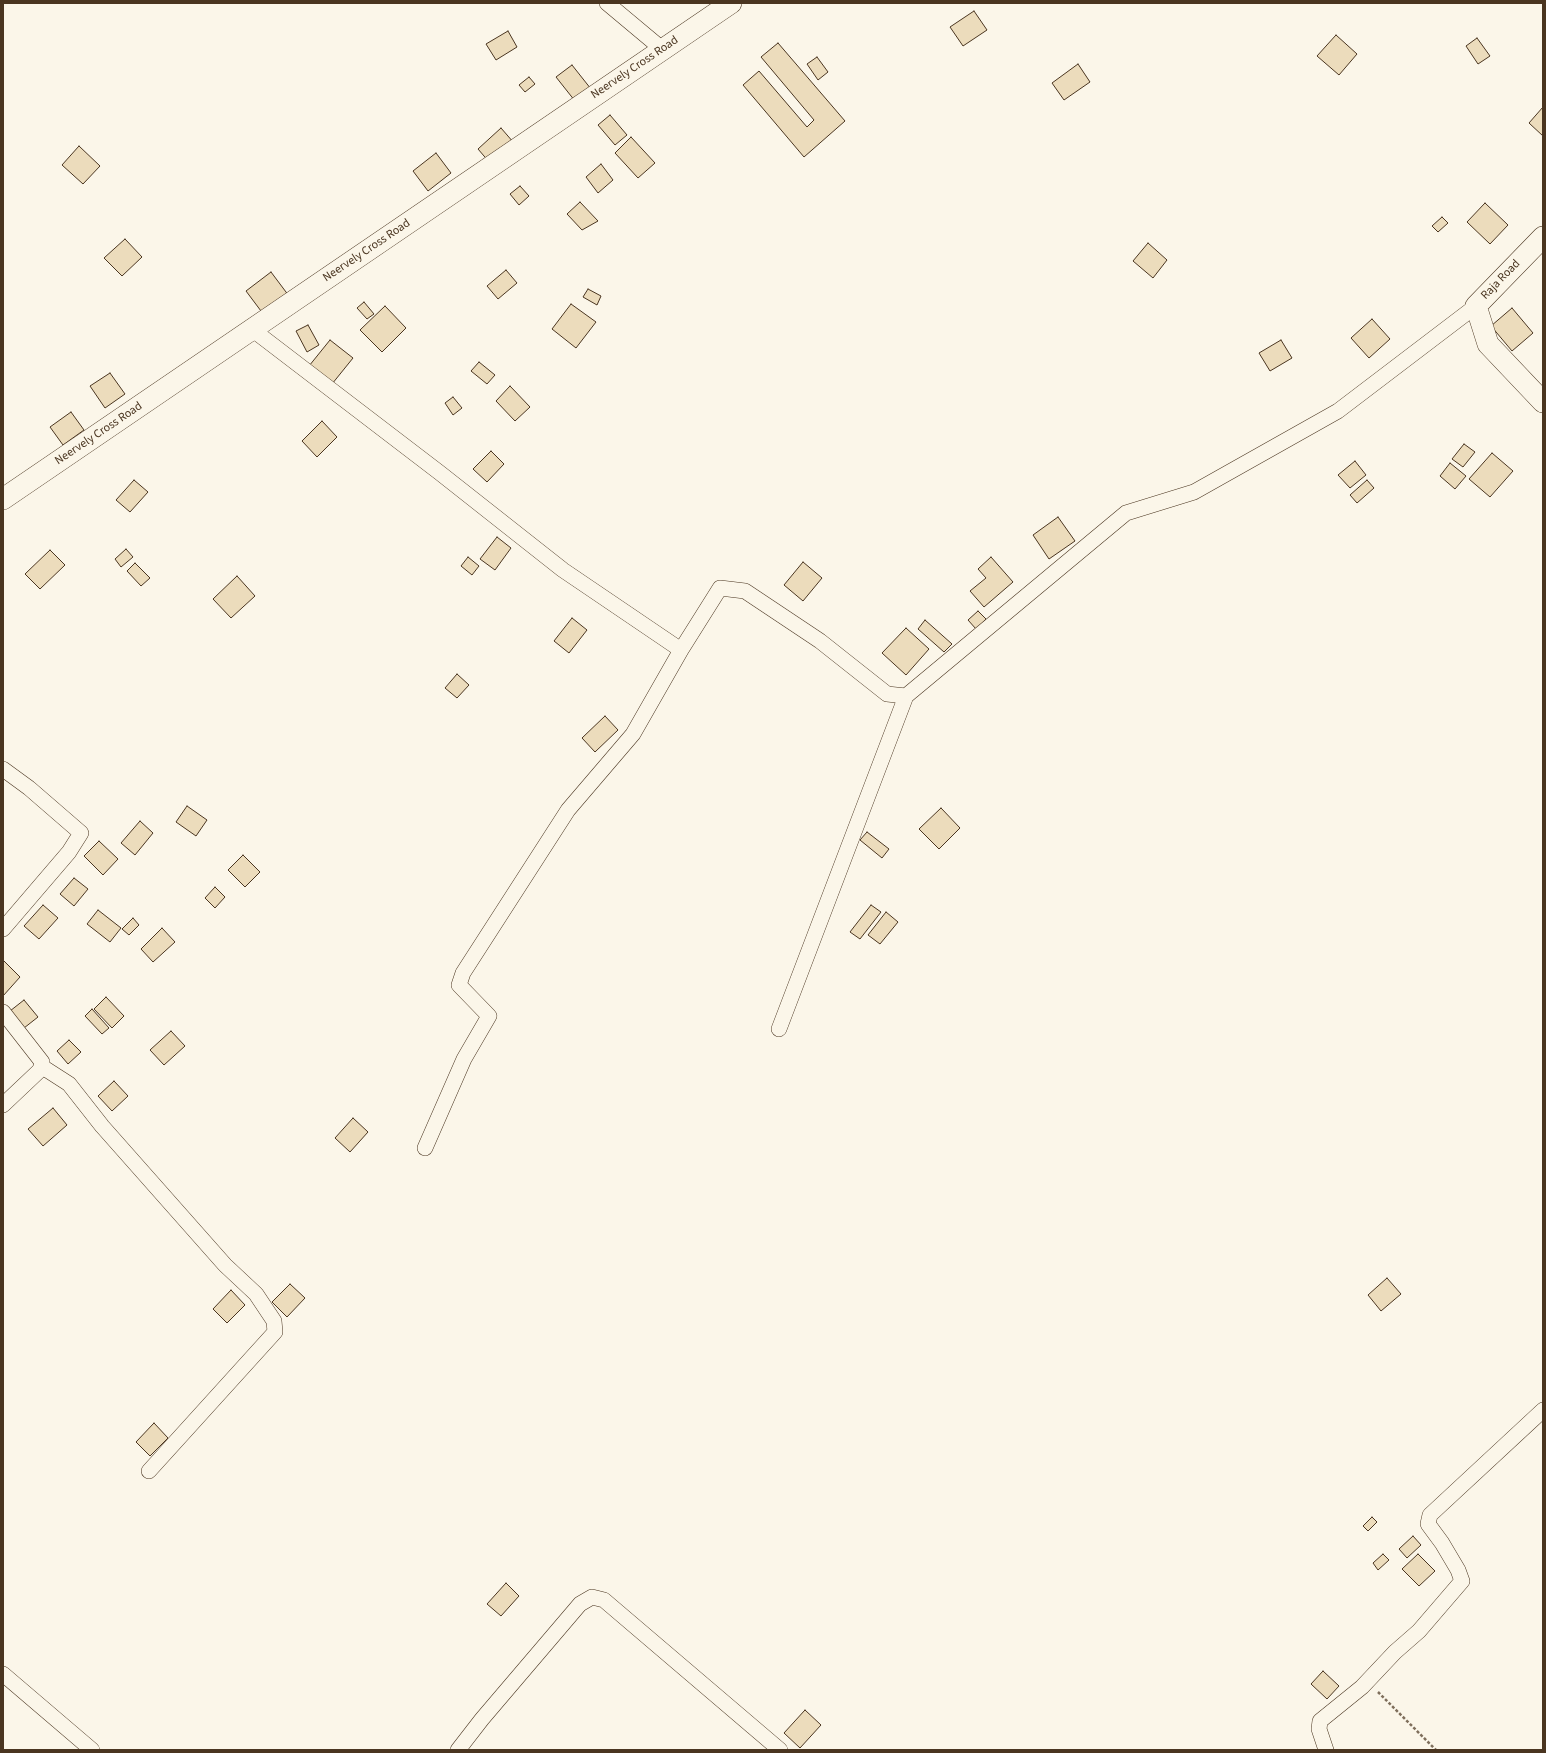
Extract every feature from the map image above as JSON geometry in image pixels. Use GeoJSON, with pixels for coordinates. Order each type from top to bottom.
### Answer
{"type":"FeatureCollection","features":[{"type":"Feature","properties":{"kind":"street"},"geometry":{"type":"LineString","coordinates":[[607,3],[662,49]]}},
{"type":"Feature","properties":{"kind":"street","name":"Neervely Cross Road"},"geometry":{"type":"LineString","coordinates":[[3,499],[731,3]]}},
{"type":"Feature","properties":{"kind":"street","name":"Raja Road"},"geometry":{"type":"LineString","coordinates":[[1543,237],[1476,306],[1488,344],[1543,402]]}},
{"type":"Feature","properties":{"kind":"street"},"geometry":{"type":"LineString","coordinates":[[779,1030],[906,696],[1126,513],[1194,492],[1338,411],[1476,306]]}},
{"type":"Feature","properties":{"kind":"street"},"geometry":{"type":"LineString","coordinates":[[253,330],[440,473],[563,570],[681,650]]}},
{"type":"Feature","properties":{"kind":"street"},"geometry":{"type":"LineString","coordinates":[[425,1148],[464,1059],[489,1016],[459,985],[463,974],[568,810],[633,734],[681,650],[720,588],[745,591],[820,641],[887,694],[906,696]]}},
{"type":"Feature","properties":{"kind":"street"},"geometry":{"type":"LineString","coordinates":[[3,769],[29,788],[81,833],[69,852],[3,929]]}},
{"type":"Feature","properties":{"kind":"street"},"geometry":{"type":"LineString","coordinates":[[3,1012],[42,1062],[40,1070],[3,1105]]}},
{"type":"Feature","properties":{"kind":"street"},"geometry":{"type":"LineString","coordinates":[[41,1066],[69,1084],[102,1126],[224,1265],[256,1294],[274,1321],[275,1332],[149,1471]]}},
{"type":"Feature","properties":{"kind":"street"},"geometry":{"type":"LineString","coordinates":[[1326,1750],[1319,1729],[1320,1721],[1368,1682],[1395,1652],[1419,1631],[1462,1581],[1454,1563],[1428,1524],[1430,1515],[1543,1410]]}},
{"type":"Feature","properties":{"kind":"street"},"geometry":{"type":"LineString","coordinates":[[458,1750],[482,1719],[580,1604],[592,1597],[604,1600],[780,1750]]}},
{"type":"Feature","properties":{"kind":"street"},"geometry":{"type":"LineString","coordinates":[[3,1674],[92,1750]]}},
{"type":"Feature","properties":{"kind":"path"},"geometry":{"type":"LineString","coordinates":[[1368,1682],[1436,1750]]}},
{"type":"Feature","properties":{"kind":"building"},"geometry":{"type":"Polygon","coordinates":[[[974,11],[987,30],[963,46],[950,27],[974,11]]]}},
{"type":"Feature","properties":{"kind":"building"},"geometry":{"type":"Polygon","coordinates":[[[508,31],[517,47],[496,60],[486,44],[508,31]]]}},
{"type":"Feature","properties":{"kind":"building"},"geometry":{"type":"Polygon","coordinates":[[[1336,35],[1357,54],[1339,75],[1317,56],[1336,35]]]}},
{"type":"Feature","properties":{"kind":"building"},"geometry":{"type":"Polygon","coordinates":[[[1477,38],[1490,56],[1478,64],[1466,46],[1477,38]]]}},
{"type":"Feature","properties":{"kind":"building"},"geometry":{"type":"Polygon","coordinates":[[[778,43],[845,121],[804,157],[743,85],[759,71],[807,127],[814,120],[761,57],[778,43]]]}},
{"type":"Feature","properties":{"kind":"building"},"geometry":{"type":"Polygon","coordinates":[[[817,57],[828,72],[818,80],[807,64],[817,57]]]}},
{"type":"Feature","properties":{"kind":"building"},"geometry":{"type":"Polygon","coordinates":[[[1078,64],[1090,82],[1064,100],[1052,83],[1078,64]]]}},
{"type":"Feature","properties":{"kind":"building"},"geometry":{"type":"Polygon","coordinates":[[[572,65],[591,89],[575,101],[556,77],[572,65]]]}},
{"type":"Feature","properties":{"kind":"building"},"geometry":{"type":"Polygon","coordinates":[[[529,77],[535,84],[525,92],[519,85],[529,77]]]}},
{"type":"Feature","properties":{"kind":"building"},"geometry":{"type":"Polygon","coordinates":[[[1543,107],[1543,136],[1529,123],[1543,107]]]}},
{"type":"Feature","properties":{"kind":"building"},"geometry":{"type":"Polygon","coordinates":[[[610,115],[627,135],[615,145],[598,125],[610,115]]]}},
{"type":"Feature","properties":{"kind":"building"},"geometry":{"type":"Polygon","coordinates":[[[501,128],[514,143],[490,163],[478,149],[501,128]]]}},
{"type":"Feature","properties":{"kind":"building"},"geometry":{"type":"Polygon","coordinates":[[[631,137],[655,163],[638,178],[615,153],[631,137]]]}},
{"type":"Feature","properties":{"kind":"building"},"geometry":{"type":"Polygon","coordinates":[[[79,146],[100,166],[83,184],[62,165],[79,146]]]}},
{"type":"Feature","properties":{"kind":"building"},"geometry":{"type":"Polygon","coordinates":[[[436,153],[451,173],[428,191],[413,171],[436,153]]]}},
{"type":"Feature","properties":{"kind":"building"},"geometry":{"type":"Polygon","coordinates":[[[601,164],[613,180],[598,193],[586,177],[601,164]]]}},
{"type":"Feature","properties":{"kind":"building"},"geometry":{"type":"Polygon","coordinates":[[[520,186],[529,196],[519,205],[510,194],[520,186]]]}},
{"type":"Feature","properties":{"kind":"building"},"geometry":{"type":"Polygon","coordinates":[[[580,202],[598,221],[582,230],[567,214],[580,202]]]}},
{"type":"Feature","properties":{"kind":"building"},"geometry":{"type":"Polygon","coordinates":[[[1485,203],[1508,225],[1490,244],[1467,222],[1485,203]]]}},
{"type":"Feature","properties":{"kind":"building"},"geometry":{"type":"Polygon","coordinates":[[[1442,217],[1448,223],[1438,232],[1432,226],[1442,217]]]}},
{"type":"Feature","properties":{"kind":"building"},"geometry":{"type":"Polygon","coordinates":[[[125,239],[142,257],[122,276],[104,258],[125,239]]]}},
{"type":"Feature","properties":{"kind":"building"},"geometry":{"type":"Polygon","coordinates":[[[1148,243],[1167,260],[1153,278],[1133,261],[1148,243]]]}},
{"type":"Feature","properties":{"kind":"building"},"geometry":{"type":"Polygon","coordinates":[[[506,270],[517,283],[498,299],[487,286],[506,270]]]}},
{"type":"Feature","properties":{"kind":"building"},"geometry":{"type":"Polygon","coordinates":[[[271,272],[289,296],[264,315],[246,291],[271,272]]]}},
{"type":"Feature","properties":{"kind":"building"},"geometry":{"type":"Polygon","coordinates":[[[588,289],[601,296],[597,305],[583,297],[588,289]]]}},
{"type":"Feature","properties":{"kind":"building"},"geometry":{"type":"Polygon","coordinates":[[[364,302],[374,314],[367,319],[357,308],[364,302]]]}},
{"type":"Feature","properties":{"kind":"building"},"geometry":{"type":"Polygon","coordinates":[[[571,304],[596,322],[576,348],[552,329],[571,304]]]}},
{"type":"Feature","properties":{"kind":"building"},"geometry":{"type":"Polygon","coordinates":[[[385,306],[406,328],[382,352],[360,330],[385,306]]]}},
{"type":"Feature","properties":{"kind":"building"},"geometry":{"type":"Polygon","coordinates":[[[1512,308],[1533,333],[1512,351],[1491,326],[1512,308]]]}},
{"type":"Feature","properties":{"kind":"building"},"geometry":{"type":"Polygon","coordinates":[[[1372,319],[1390,339],[1369,358],[1351,338],[1372,319]]]}},
{"type":"Feature","properties":{"kind":"building"},"geometry":{"type":"Polygon","coordinates":[[[308,325],[319,345],[307,352],[296,331],[308,325]]]}},
{"type":"Feature","properties":{"kind":"building"},"geometry":{"type":"Polygon","coordinates":[[[330,340],[353,358],[332,384],[309,366],[330,340]]]}},
{"type":"Feature","properties":{"kind":"building"},"geometry":{"type":"Polygon","coordinates":[[[1281,340],[1292,358],[1270,371],[1259,353],[1281,340]]]}},
{"type":"Feature","properties":{"kind":"building"},"geometry":{"type":"Polygon","coordinates":[[[479,362],[495,375],[487,384],[471,371],[479,362]]]}},
{"type":"Feature","properties":{"kind":"building"},"geometry":{"type":"Polygon","coordinates":[[[110,373],[125,394],[105,408],[90,386],[110,373]]]}},
{"type":"Feature","properties":{"kind":"building"},"geometry":{"type":"Polygon","coordinates":[[[510,386],[530,407],[515,421],[496,401],[510,386]]]}},
{"type":"Feature","properties":{"kind":"building"},"geometry":{"type":"Polygon","coordinates":[[[453,397],[462,408],[453,415],[445,403],[453,397]]]}},
{"type":"Feature","properties":{"kind":"building"},"geometry":{"type":"Polygon","coordinates":[[[71,412],[84,430],[63,445],[50,427],[71,412]]]}},
{"type":"Feature","properties":{"kind":"building"},"geometry":{"type":"Polygon","coordinates":[[[322,421],[337,437],[317,457],[302,441],[322,421]]]}},
{"type":"Feature","properties":{"kind":"building"},"geometry":{"type":"Polygon","coordinates":[[[1464,444],[1475,452],[1463,467],[1452,459],[1464,444]]]}},
{"type":"Feature","properties":{"kind":"building"},"geometry":{"type":"Polygon","coordinates":[[[491,451],[504,464],[487,482],[473,469],[491,451]]]}},
{"type":"Feature","properties":{"kind":"building"},"geometry":{"type":"Polygon","coordinates":[[[1492,453],[1513,471],[1490,497],[1469,479],[1492,453]]]}},
{"type":"Feature","properties":{"kind":"building"},"geometry":{"type":"Polygon","coordinates":[[[1355,461],[1366,475],[1350,488],[1338,475],[1355,461]]]}},
{"type":"Feature","properties":{"kind":"building"},"geometry":{"type":"Polygon","coordinates":[[[1450,463],[1466,476],[1455,489],[1440,476],[1450,463]]]}},
{"type":"Feature","properties":{"kind":"building"},"geometry":{"type":"Polygon","coordinates":[[[134,480],[148,492],[130,512],[116,500],[134,480]]]}},
{"type":"Feature","properties":{"kind":"building"},"geometry":{"type":"Polygon","coordinates":[[[1367,480],[1374,488],[1357,503],[1350,495],[1367,480]]]}},
{"type":"Feature","properties":{"kind":"building"},"geometry":{"type":"Polygon","coordinates":[[[1058,517],[1075,541],[1049,559],[1033,535],[1058,517]]]}},
{"type":"Feature","properties":{"kind":"building"},"geometry":{"type":"Polygon","coordinates":[[[497,537],[511,548],[495,570],[480,559],[497,537]]]}},
{"type":"Feature","properties":{"kind":"building"},"geometry":{"type":"Polygon","coordinates":[[[126,549],[133,557],[121,567],[115,559],[126,549]]]}},
{"type":"Feature","properties":{"kind":"building"},"geometry":{"type":"Polygon","coordinates":[[[50,550],[65,565],[40,589],[25,574],[50,550]]]}},
{"type":"Feature","properties":{"kind":"building"},"geometry":{"type":"Polygon","coordinates":[[[468,557],[479,566],[472,575],[461,566],[468,557]]]}},
{"type":"Feature","properties":{"kind":"building"},"geometry":{"type":"Polygon","coordinates":[[[991,557],[1013,582],[984,607],[970,591],[986,578],[978,569],[991,557]]]}},
{"type":"Feature","properties":{"kind":"building"},"geometry":{"type":"Polygon","coordinates":[[[803,562],[822,578],[803,601],[784,585],[803,562]]]}},
{"type":"Feature","properties":{"kind":"building"},"geometry":{"type":"Polygon","coordinates":[[[135,563],[150,578],[141,586],[127,571],[135,563]]]}},
{"type":"Feature","properties":{"kind":"building"},"geometry":{"type":"Polygon","coordinates":[[[237,576],[255,596],[231,618],[213,599],[237,576]]]}},
{"type":"Feature","properties":{"kind":"building"},"geometry":{"type":"Polygon","coordinates":[[[978,611],[986,619],[976,629],[968,620],[978,611]]]}},
{"type":"Feature","properties":{"kind":"building"},"geometry":{"type":"Polygon","coordinates":[[[572,618],[587,630],[569,653],[554,641],[572,618]]]}},
{"type":"Feature","properties":{"kind":"building"},"geometry":{"type":"Polygon","coordinates":[[[925,620],[952,644],[944,652],[918,629],[925,620]]]}},
{"type":"Feature","properties":{"kind":"building"},"geometry":{"type":"Polygon","coordinates":[[[906,628],[929,649],[906,675],[882,653],[906,628]]]}},
{"type":"Feature","properties":{"kind":"building"},"geometry":{"type":"Polygon","coordinates":[[[457,674],[469,685],[457,698],[445,688],[457,674]]]}},
{"type":"Feature","properties":{"kind":"building"},"geometry":{"type":"Polygon","coordinates":[[[605,716],[618,730],[595,752],[582,738],[605,716]]]}},
{"type":"Feature","properties":{"kind":"building"},"geometry":{"type":"Polygon","coordinates":[[[187,806],[207,820],[196,836],[176,822],[187,806]]]}},
{"type":"Feature","properties":{"kind":"building"},"geometry":{"type":"Polygon","coordinates":[[[941,808],[960,828],[939,849],[919,829],[941,808]]]}},
{"type":"Feature","properties":{"kind":"building"},"geometry":{"type":"Polygon","coordinates":[[[140,821],[153,833],[135,855],[121,843],[140,821]]]}},
{"type":"Feature","properties":{"kind":"building"},"geometry":{"type":"Polygon","coordinates":[[[867,832],[889,849],[882,858],[860,840],[867,832]]]}},
{"type":"Feature","properties":{"kind":"building"},"geometry":{"type":"Polygon","coordinates":[[[99,841],[118,859],[103,875],[84,856],[99,841]]]}},
{"type":"Feature","properties":{"kind":"building"},"geometry":{"type":"Polygon","coordinates":[[[243,855],[260,872],[245,887],[228,870],[243,855]]]}},
{"type":"Feature","properties":{"kind":"building"},"geometry":{"type":"Polygon","coordinates":[[[74,878],[88,889],[74,906],[60,894],[74,878]]]}},
{"type":"Feature","properties":{"kind":"building"},"geometry":{"type":"Polygon","coordinates":[[[215,887],[225,897],[215,908],[205,898],[215,887]]]}},
{"type":"Feature","properties":{"kind":"building"},"geometry":{"type":"Polygon","coordinates":[[[43,905],[58,918],[39,939],[24,926],[43,905]]]}},
{"type":"Feature","properties":{"kind":"building"},"geometry":{"type":"Polygon","coordinates":[[[871,905],[881,912],[860,939],[850,932],[871,905]]]}},
{"type":"Feature","properties":{"kind":"building"},"geometry":{"type":"Polygon","coordinates":[[[98,910],[121,928],[110,942],[87,924],[98,910]]]}},
{"type":"Feature","properties":{"kind":"building"},"geometry":{"type":"Polygon","coordinates":[[[886,912],[898,922],[880,944],[868,935],[886,912]]]}},
{"type":"Feature","properties":{"kind":"building"},"geometry":{"type":"Polygon","coordinates":[[[133,918],[139,925],[129,935],[122,929],[133,918]]]}},
{"type":"Feature","properties":{"kind":"building"},"geometry":{"type":"Polygon","coordinates":[[[162,928],[175,942],[153,962],[141,949],[162,928]]]}},
{"type":"Feature","properties":{"kind":"building"},"geometry":{"type":"Polygon","coordinates":[[[3,960],[20,977],[3,996],[3,960]]]}},
{"type":"Feature","properties":{"kind":"building"},"geometry":{"type":"Polygon","coordinates":[[[106,997],[124,1016],[112,1028],[94,1009],[106,997]]]}},
{"type":"Feature","properties":{"kind":"building"},"geometry":{"type":"Polygon","coordinates":[[[24,1000],[38,1017],[24,1028],[10,1011],[24,1000]]]}},
{"type":"Feature","properties":{"kind":"building"},"geometry":{"type":"Polygon","coordinates":[[[92,1009],[109,1028],[102,1034],[85,1016],[92,1009]]]}},
{"type":"Feature","properties":{"kind":"building"},"geometry":{"type":"Polygon","coordinates":[[[171,1031],[185,1046],[164,1065],[150,1050],[171,1031]]]}},
{"type":"Feature","properties":{"kind":"building"},"geometry":{"type":"Polygon","coordinates":[[[69,1040],[81,1052],[68,1064],[57,1051],[69,1040]]]}},
{"type":"Feature","properties":{"kind":"building"},"geometry":{"type":"Polygon","coordinates":[[[114,1081],[128,1096],[112,1111],[98,1096],[114,1081]]]}},
{"type":"Feature","properties":{"kind":"building"},"geometry":{"type":"Polygon","coordinates":[[[53,1108],[67,1125],[43,1146],[28,1129],[53,1108]]]}},
{"type":"Feature","properties":{"kind":"building"},"geometry":{"type":"Polygon","coordinates":[[[353,1118],[368,1132],[350,1152],[335,1138],[353,1118]]]}},
{"type":"Feature","properties":{"kind":"building"},"geometry":{"type":"Polygon","coordinates":[[[1387,1278],[1401,1294],[1381,1311],[1368,1295],[1387,1278]]]}},
{"type":"Feature","properties":{"kind":"building"},"geometry":{"type":"Polygon","coordinates":[[[290,1284],[305,1298],[287,1317],[272,1302],[290,1284]]]}},
{"type":"Feature","properties":{"kind":"building"},"geometry":{"type":"Polygon","coordinates":[[[231,1290],[245,1305],[227,1323],[213,1309],[231,1290]]]}},
{"type":"Feature","properties":{"kind":"building"},"geometry":{"type":"Polygon","coordinates":[[[154,1423],[168,1438],[150,1456],[136,1442],[154,1423]]]}},
{"type":"Feature","properties":{"kind":"building"},"geometry":{"type":"Polygon","coordinates":[[[1372,1517],[1377,1522],[1368,1531],[1363,1526],[1372,1517]]]}},
{"type":"Feature","properties":{"kind":"building"},"geometry":{"type":"Polygon","coordinates":[[[1413,1536],[1421,1545],[1407,1558],[1399,1549],[1413,1536]]]}},
{"type":"Feature","properties":{"kind":"building"},"geometry":{"type":"Polygon","coordinates":[[[1383,1554],[1389,1560],[1378,1570],[1373,1563],[1383,1554]]]}},
{"type":"Feature","properties":{"kind":"building"},"geometry":{"type":"Polygon","coordinates":[[[1418,1554],[1435,1571],[1419,1586],[1402,1569],[1418,1554]]]}},
{"type":"Feature","properties":{"kind":"building"},"geometry":{"type":"Polygon","coordinates":[[[506,1583],[519,1596],[501,1616],[487,1604],[506,1583]]]}},
{"type":"Feature","properties":{"kind":"building"},"geometry":{"type":"Polygon","coordinates":[[[1323,1671],[1339,1686],[1327,1699],[1311,1684],[1323,1671]]]}},
{"type":"Feature","properties":{"kind":"building"},"geometry":{"type":"Polygon","coordinates":[[[805,1710],[821,1725],[800,1748],[784,1733],[805,1710]]]}}]}
